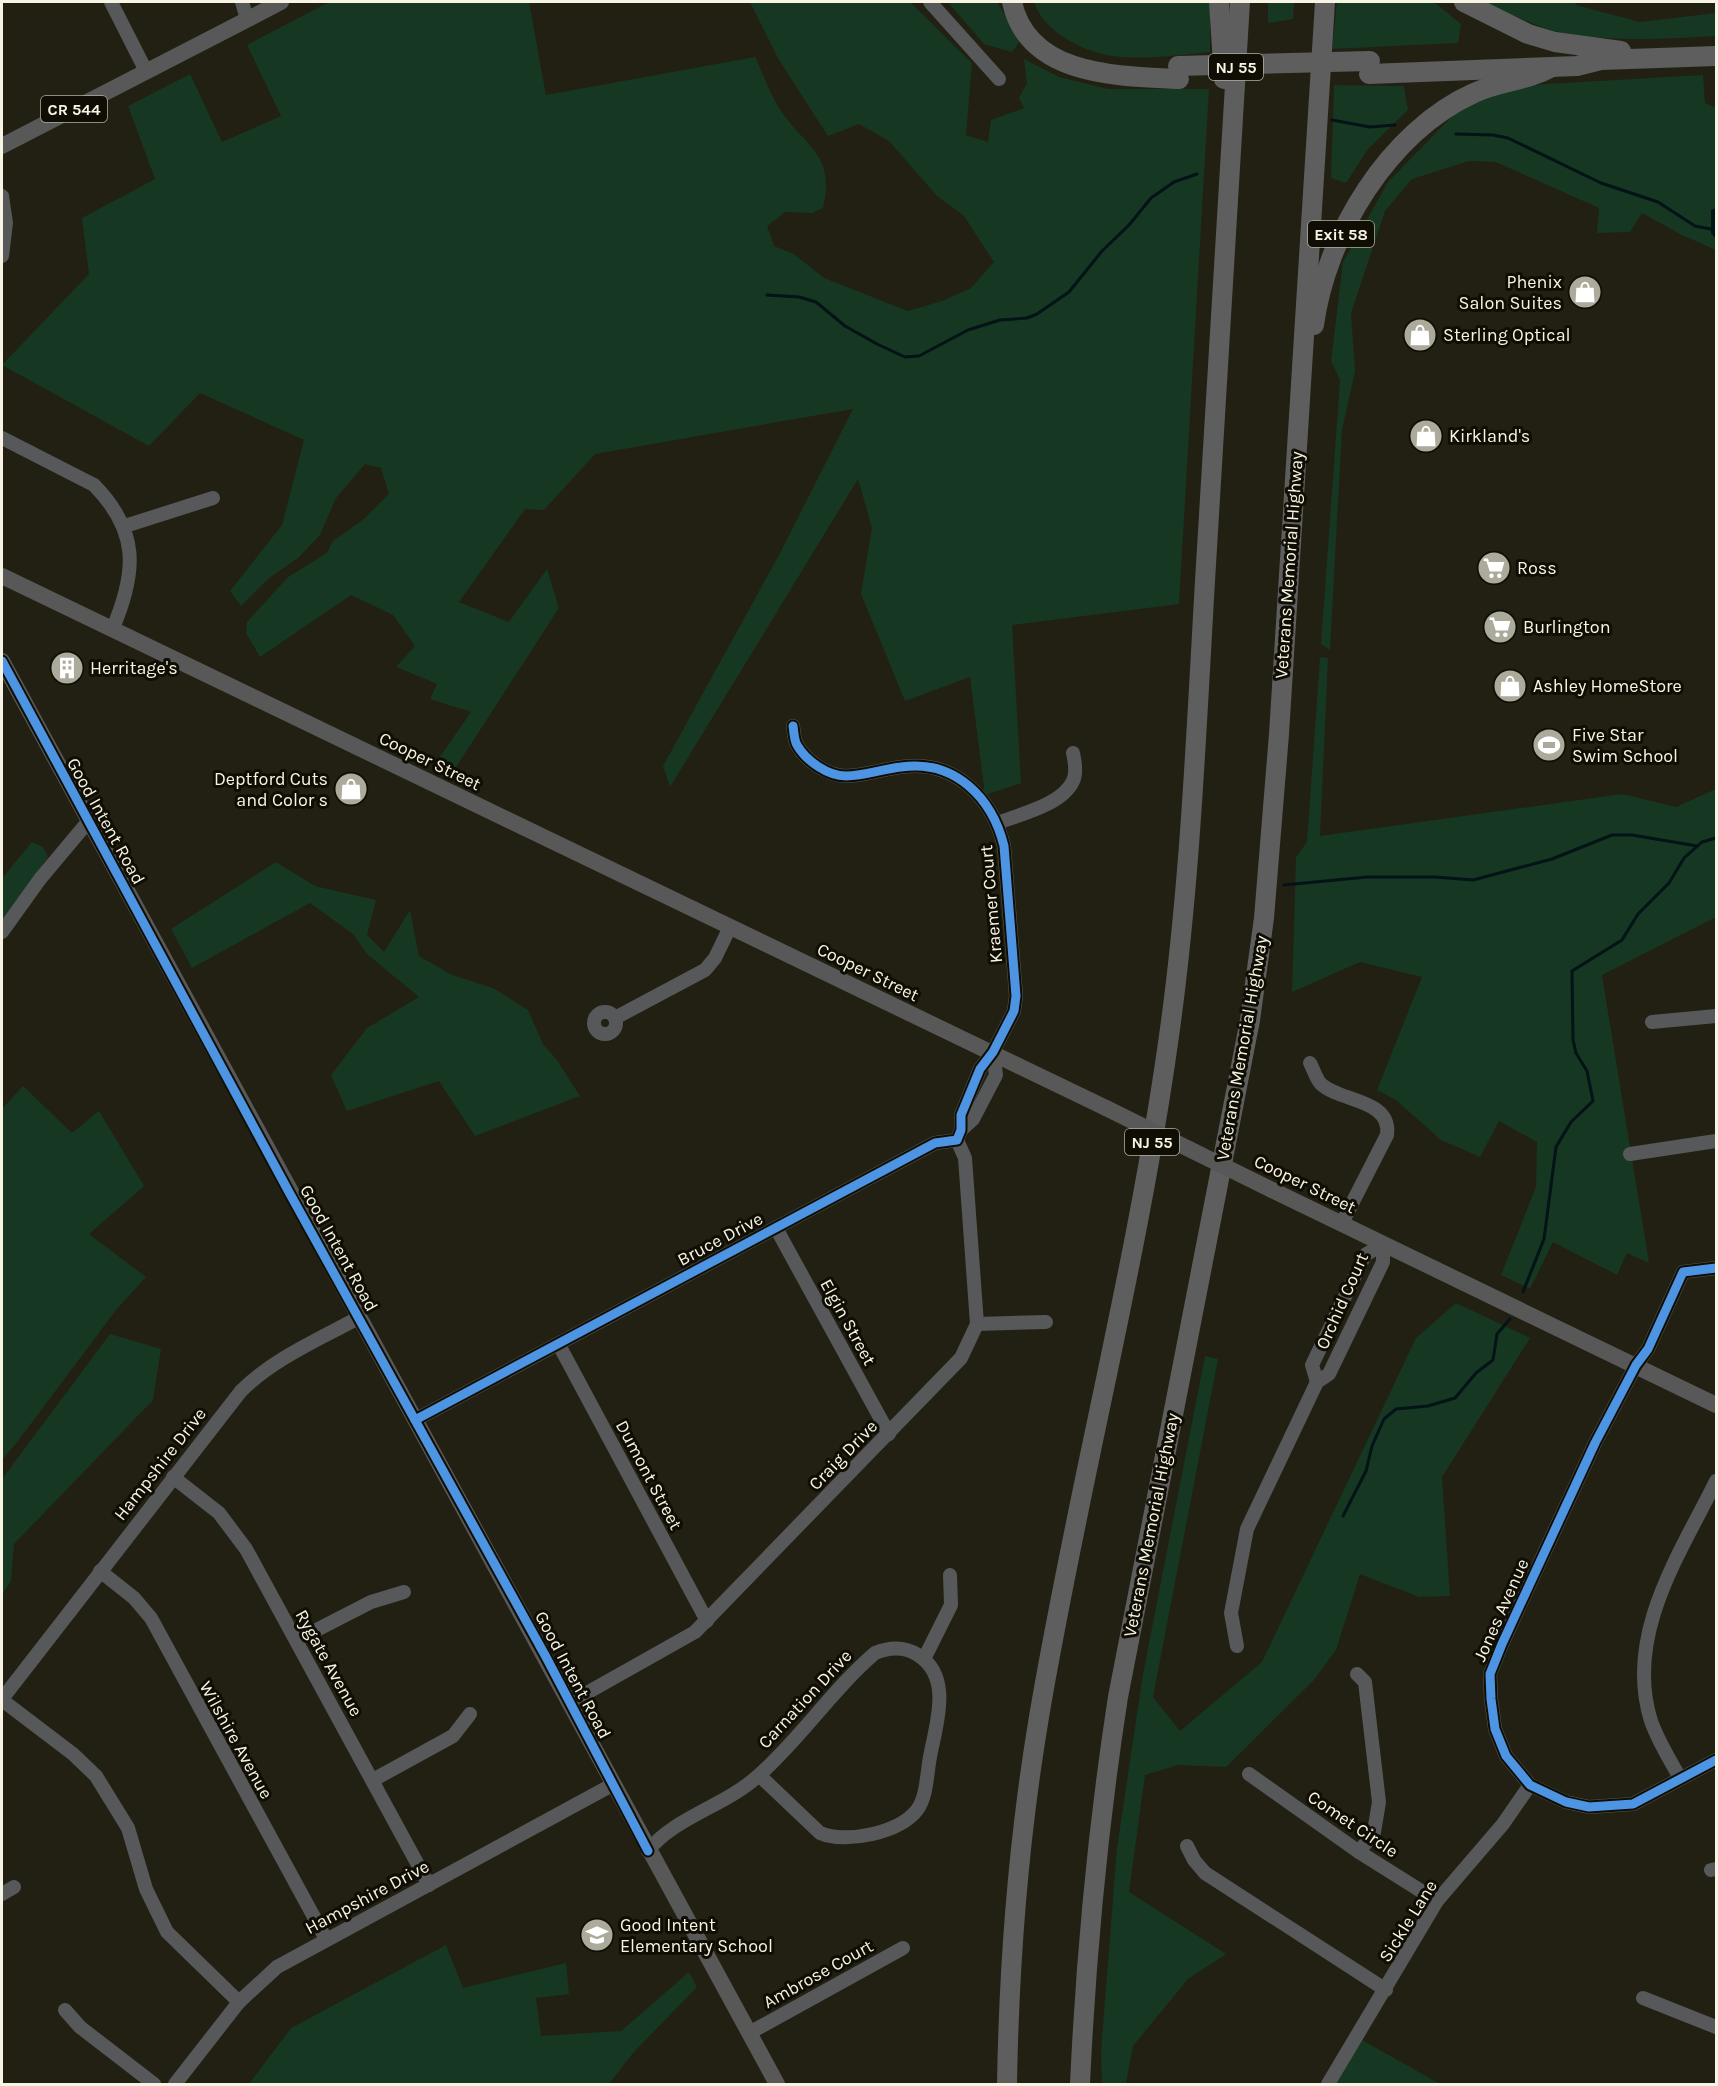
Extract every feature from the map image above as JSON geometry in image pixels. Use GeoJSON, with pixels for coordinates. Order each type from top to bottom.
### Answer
{"type":"FeatureCollection","features":[{"type":"Feature","properties":{"kind":"highway","name":"Exit 58"},"geometry":{"type":"LineString","coordinates":[[1012,2],[1021,23],[1031,38],[1055,58],[1102,73],[1552,67],[1577,66],[1601,60]]}},
{"type":"Feature","properties":{"kind":"highway"},"geometry":{"type":"LineString","coordinates":[[1025,2],[1044,33],[1075,55],[1118,64],[1179,72]]}},
{"type":"Feature","properties":{"kind":"highway"},"geometry":{"type":"LineString","coordinates":[[1219,2],[1224,103],[1231,132]]}},
{"type":"Feature","properties":{"kind":"highway","name":"NJ 55"},"geometry":{"type":"LineString","coordinates":[[1007,2085],[1019,1882],[1038,1721],[1109,1369],[1169,1040],[1186,877],[1240,2]]}},
{"type":"Feature","properties":{"kind":"highway","name":"Veterans Memorial Highway"},"geometry":{"type":"LineString","coordinates":[[1080,2085],[1092,1897],[1103,1794],[1118,1697],[1251,1020],[1264,918],[1325,2]]}},
{"type":"Feature","properties":{"kind":"highway"},"geometry":{"type":"LineString","coordinates":[[1464,2],[1528,34],[1555,42],[1616,49],[1640,59]]}},
{"type":"Feature","properties":{"kind":"highway"},"geometry":{"type":"LineString","coordinates":[[1370,68],[1576,56],[1601,60],[1716,56]]}},
{"type":"Feature","properties":{"kind":"highway","name":"Exit 58"},"geometry":{"type":"LineString","coordinates":[[1293,509],[1320,292],[1326,267],[1348,218],[1379,173],[1432,120],[1473,93],[1536,76],[1552,67]]}},
{"type":"Feature","properties":{"kind":"main road","name":"CR 544"},"geometry":{"type":"LineString","coordinates":[[2,146],[281,2]]}},
{"type":"Feature","properties":{"kind":"main road","name":"Cooper Street"},"geometry":{"type":"LineString","coordinates":[[2,576],[113,627],[730,927],[993,1052],[1272,1191],[1341,1222],[1716,1405]]}},
{"type":"Feature","properties":{"kind":"main road","name":"Good Intent Road"},"geometry":{"type":"LineString","coordinates":[[2,661],[87,823],[415,1420],[648,1851],[751,2032],[777,2085]]}},
{"type":"Feature","properties":{"kind":"street"},"geometry":{"type":"LineString","coordinates":[[111,2],[146,71]]}},
{"type":"Feature","properties":{"kind":"street"},"geometry":{"type":"LineString","coordinates":[[242,2],[247,19]]}},
{"type":"Feature","properties":{"kind":"street"},"geometry":{"type":"LineString","coordinates":[[930,2],[999,79]]}},
{"type":"Feature","properties":{"kind":"street"},"geometry":{"type":"LineString","coordinates":[[2,196],[6,223],[2,256]]}},
{"type":"Feature","properties":{"kind":"street"},"geometry":{"type":"LineString","coordinates":[[2,438],[94,484],[125,526],[129,552],[126,597],[113,627]]}},
{"type":"Feature","properties":{"kind":"street"},"geometry":{"type":"LineString","coordinates":[[125,526],[213,498]]}},
{"type":"Feature","properties":{"kind":"street","name":"Kraemer Court"},"geometry":{"type":"LineString","coordinates":[[793,726],[797,744],[822,769],[846,776],[903,766],[919,766],[938,770],[953,775],[977,792],[998,823],[1004,846],[1016,996],[1014,1011],[993,1052]]}},
{"type":"Feature","properties":{"kind":"street"},"geometry":{"type":"LineString","coordinates":[[998,823],[1053,801],[1065,792],[1073,781],[1076,767],[1073,753]]}},
{"type":"Feature","properties":{"kind":"street"},"geometry":{"type":"LineString","coordinates":[[2,932],[40,879],[87,823]]}},
{"type":"Feature","properties":{"kind":"street"},"geometry":{"type":"LineString","coordinates":[[615,1018],[705,970],[715,958],[730,927]]}},
{"type":"Feature","properties":{"kind":"street"},"geometry":{"type":"LineString","coordinates":[[1652,1022],[1716,1016]]}},
{"type":"Feature","properties":{"kind":"street"},"geometry":{"type":"LineString","coordinates":[[959,1135],[973,1119],[996,1076],[993,1052]]}},
{"type":"Feature","properties":{"kind":"street"},"geometry":{"type":"LineString","coordinates":[[1310,1062],[1321,1084],[1374,1109],[1384,1115],[1388,1123],[1387,1135],[1341,1222]]}},
{"type":"Feature","properties":{"kind":"street","name":"Bruce Drive"},"geometry":{"type":"LineString","coordinates":[[415,1420],[935,1143],[959,1135]]}},
{"type":"Feature","properties":{"kind":"street","name":"Craig Drive"},"geometry":{"type":"LineString","coordinates":[[569,1703],[650,1660],[695,1632],[950,1373],[961,1358],[977,1324],[965,1158],[959,1135]]}},
{"type":"Feature","properties":{"kind":"street"},"geometry":{"type":"LineString","coordinates":[[1630,1154],[1716,1141]]}},
{"type":"Feature","properties":{"kind":"street","name":"Elgin Street"},"geometry":{"type":"LineString","coordinates":[[776,1228],[889,1434]]}},
{"type":"Feature","properties":{"kind":"street","name":"Orchid Court"},"geometry":{"type":"LineString","coordinates":[[1317,1382],[1312,1365],[1321,1345],[1365,1255],[1383,1244]]}},
{"type":"Feature","properties":{"kind":"street","name":"Orchid Court"},"geometry":{"type":"LineString","coordinates":[[1237,1646],[1231,1613],[1247,1529],[1317,1382],[1329,1374],[1383,1262],[1383,1244]]}},
{"type":"Feature","properties":{"kind":"street","name":"Jones Avenue"},"geometry":{"type":"LineString","coordinates":[[1716,1268],[1683,1272],[1648,1349],[1636,1365],[1595,1443],[1490,1674],[1495,1728],[1506,1756],[1530,1785],[1566,1802],[1589,1807],[1615,1807],[1643,1800],[1716,1760]]}},
{"type":"Feature","properties":{"kind":"street","name":"Hampshire Drive"},"geometry":{"type":"LineString","coordinates":[[2,1699],[241,1390],[255,1377],[358,1318]]}},
{"type":"Feature","properties":{"kind":"street"},"geometry":{"type":"LineString","coordinates":[[977,1324],[1046,1322]]}},
{"type":"Feature","properties":{"kind":"street","name":"Dumont Street"},"geometry":{"type":"LineString","coordinates":[[559,1345],[707,1621]]}},
{"type":"Feature","properties":{"kind":"street","name":"Rygate Avenue"},"geometry":{"type":"LineString","coordinates":[[173,1478],[219,1513],[231,1527],[297,1640],[429,1885]]}},
{"type":"Feature","properties":{"kind":"street"},"geometry":{"type":"LineString","coordinates":[[1680,1778],[1652,1723],[1643,1679],[1645,1655],[1656,1604],[1716,1480]]}},
{"type":"Feature","properties":{"kind":"street","name":"Wilshire Avenue"},"geometry":{"type":"LineString","coordinates":[[100,1571],[134,1598],[151,1618],[326,1939]]}},
{"type":"Feature","properties":{"kind":"street"},"geometry":{"type":"LineString","coordinates":[[924,1659],[951,1605],[950,1575]]}},
{"type":"Feature","properties":{"kind":"street"},"geometry":{"type":"LineString","coordinates":[[297,1640],[371,1602],[404,1592]]}},
{"type":"Feature","properties":{"kind":"street","name":"Carnation Drive"},"geometry":{"type":"LineString","coordinates":[[648,1851],[667,1832],[720,1804],[759,1775],[875,1653],[898,1648],[910,1650],[924,1659],[938,1678],[939,1702],[922,1797],[918,1808],[901,1824],[855,1838],[831,1838],[820,1833],[759,1775]]}},
{"type":"Feature","properties":{"kind":"street"},"geometry":{"type":"LineString","coordinates":[[1358,1674],[1365,1682],[1379,1802],[1374,1832],[1359,1852]]}},
{"type":"Feature","properties":{"kind":"street"},"geometry":{"type":"LineString","coordinates":[[2,1699],[73,1754],[96,1776],[128,1828],[146,1889],[167,1932],[239,2002]]}},
{"type":"Feature","properties":{"kind":"street"},"geometry":{"type":"LineString","coordinates":[[373,1780],[453,1736],[471,1714]]}},
{"type":"Feature","properties":{"kind":"street","name":"Comet Circle"},"geometry":{"type":"LineString","coordinates":[[1249,1774],[1359,1852],[1437,1901]]}},
{"type":"Feature","properties":{"kind":"street","name":"Hampshire Drive"},"geometry":{"type":"LineString","coordinates":[[174,2085],[239,2002],[277,1967],[612,1785]]}},
{"type":"Feature","properties":{"kind":"street","name":"Sickle Lane"},"geometry":{"type":"LineString","coordinates":[[1328,2085],[1437,1901],[1503,1824],[1530,1785]]}},
{"type":"Feature","properties":{"kind":"street"},"geometry":{"type":"LineString","coordinates":[[1187,1846],[1194,1860],[1205,1873],[1386,1990]]}},
{"type":"Feature","properties":{"kind":"street","name":"Ambrose Court"},"geometry":{"type":"LineString","coordinates":[[751,2032],[903,1948]]}},
{"type":"Feature","properties":{"kind":"street"},"geometry":{"type":"LineString","coordinates":[[1643,1998],[1716,2027]]}},
{"type":"Feature","properties":{"kind":"street"},"geometry":{"type":"LineString","coordinates":[[65,2010],[81,2027],[154,2085]]}},
{"type":"Feature","properties":{"kind":"green space"},"geometry":{"type":"Polygon","coordinates":[[[329,2],[529,2],[546,95],[755,57],[779,108],[815,152],[825,175],[826,190],[823,208],[812,213],[785,212],[767,226],[774,246],[794,254],[824,278],[908,311],[942,301],[971,288],[994,262],[964,216],[937,196],[889,141],[859,124],[828,136],[779,60],[750,2],[910,2],[972,63],[966,135],[988,142],[991,120],[1024,108],[1019,98],[1027,83],[1024,59],[1059,77],[1108,89],[1209,89],[1179,604],[1012,625],[1021,783],[985,795],[970,677],[905,701],[861,594],[872,528],[858,479],[670,787],[663,766],[780,553],[853,409],[595,454],[544,510],[525,509],[459,602],[509,622],[547,569],[559,608],[451,775],[437,761],[471,712],[430,699],[437,684],[396,667],[415,646],[393,615],[351,595],[260,657],[246,633],[247,622],[288,577],[327,553],[333,541],[364,519],[389,494],[381,468],[365,464],[336,498],[320,535],[298,558],[269,578],[241,606],[230,591],[282,525],[304,440],[200,393],[149,446],[2,365],[89,274],[82,218],[155,179],[128,106],[190,74],[222,142],[281,116],[247,45],[329,2]]]}},
{"type":"Feature","properties":{"kind":"green space"},"geometry":{"type":"Polygon","coordinates":[[[948,2],[997,2],[1020,41],[1012,52],[984,44],[948,2]]]}},
{"type":"Feature","properties":{"kind":"green space"},"geometry":{"type":"Polygon","coordinates":[[[1034,2],[1210,2],[1210,52],[1142,58],[1102,54],[1061,36],[1044,20],[1034,2]]]}},
{"type":"Feature","properties":{"kind":"green space"},"geometry":{"type":"Polygon","coordinates":[[[1268,2],[1294,2],[1293,19],[1268,23],[1268,2]]]}},
{"type":"Feature","properties":{"kind":"green space"},"geometry":{"type":"Polygon","coordinates":[[[1337,2],[1434,2],[1461,24],[1458,43],[1332,49],[1337,2]]]}},
{"type":"Feature","properties":{"kind":"green space"},"geometry":{"type":"Polygon","coordinates":[[[1485,2],[1575,2],[1576,5],[1640,22],[1716,13],[1716,36],[1640,39],[1581,36],[1563,33],[1523,20],[1485,2]]]}},
{"type":"Feature","properties":{"kind":"green space"},"geometry":{"type":"Polygon","coordinates":[[[1703,75],[1705,103],[1716,108],[1716,250],[1642,213],[1630,232],[1597,233],[1599,208],[1496,162],[1469,161],[1412,179],[1385,211],[1351,313],[1355,371],[1342,430],[1330,650],[1321,644],[1340,380],[1331,361],[1343,262],[1388,182],[1459,109],[1512,86],[1703,75]]]}},
{"type":"Feature","properties":{"kind":"green space"},"geometry":{"type":"Polygon","coordinates":[[[1334,85],[1404,86],[1408,110],[1368,149],[1346,183],[1331,178],[1334,85]]]}},
{"type":"Feature","properties":{"kind":"green space"},"geometry":{"type":"Polygon","coordinates":[[[1320,657],[1328,658],[1320,836],[1622,794],[1676,807],[1716,789],[1716,917],[1602,975],[1649,1263],[1627,1253],[1617,1275],[1553,1242],[1530,1289],[1501,1275],[1536,1187],[1537,1142],[1499,1121],[1480,1157],[1441,1140],[1396,1100],[1377,1090],[1422,977],[1360,962],[1292,992],[1296,857],[1307,842],[1320,657]]]}},
{"type":"Feature","properties":{"kind":"green space"},"geometry":{"type":"Polygon","coordinates":[[[32,842],[43,847],[48,857],[2,921],[2,878],[32,842]]]}},
{"type":"Feature","properties":{"kind":"green space"},"geometry":{"type":"Polygon","coordinates":[[[276,862],[315,886],[376,900],[367,935],[384,952],[410,910],[419,956],[452,975],[493,988],[528,1010],[543,1044],[557,1060],[580,1096],[475,1136],[439,1081],[347,1111],[331,1075],[367,1028],[419,997],[367,954],[353,934],[310,903],[192,968],[171,929],[276,862]]]}},
{"type":"Feature","properties":{"kind":"green space"},"geometry":{"type":"Polygon","coordinates":[[[23,1086],[72,1133],[99,1111],[144,1186],[89,1234],[146,1277],[116,1310],[2,1460],[2,1109],[23,1086]]]}},
{"type":"Feature","properties":{"kind":"green space"},"geometry":{"type":"Polygon","coordinates":[[[1456,1303],[1530,1338],[1442,1477],[1450,1596],[1419,1597],[1360,1574],[1336,1650],[1313,1681],[1226,1767],[1178,1765],[1145,1775],[1129,1892],[1226,1954],[1188,1979],[1133,2046],[1126,2084],[1102,2084],[1101,2051],[1117,1848],[1143,1674],[1205,1356],[1218,1359],[1153,1697],[1180,1731],[1262,1662],[1416,1338],[1456,1303]]]}},
{"type":"Feature","properties":{"kind":"green space"},"geometry":{"type":"Polygon","coordinates":[[[110,1334],[161,1349],[153,1400],[14,1544],[11,1581],[2,1594],[2,1479],[110,1334]]]}},
{"type":"Feature","properties":{"kind":"green space"},"geometry":{"type":"Polygon","coordinates":[[[446,1945],[463,1988],[566,1963],[569,1994],[536,1998],[541,2036],[621,2031],[689,1972],[697,1987],[633,2053],[609,2084],[249,2084],[291,2028],[446,1945]]]}},
{"type":"Feature","properties":{"kind":"green space"},"geometry":{"type":"Polygon","coordinates":[[[1362,2040],[1440,2084],[1334,2084],[1362,2040]]]}},
{"type":"Feature","properties":{"kind":"shaded area"},"geometry":{"type":"Polygon","coordinates":[[[1716,208],[1716,239],[1711,233],[1711,210],[1716,208]]]}},
{"type":"Feature","properties":{"kind":"waterway"},"geometry":{"type":"LineString","coordinates":[[1332,120],[1370,127],[1395,125]]}},
{"type":"Feature","properties":{"kind":"waterway"},"geometry":{"type":"LineString","coordinates":[[1456,134],[1493,135],[1508,138],[1601,183],[1658,202],[1695,226],[1716,230]]}},
{"type":"Feature","properties":{"kind":"waterway"},"geometry":{"type":"LineString","coordinates":[[767,295],[799,297],[816,302],[845,326],[877,344],[905,357],[919,356],[968,330],[1000,320],[1027,318],[1037,314],[1069,292],[1102,251],[1129,225],[1151,198],[1174,182],[1197,174]]}},
{"type":"Feature","properties":{"kind":"waterway"},"geometry":{"type":"LineString","coordinates":[[1284,885],[1367,877],[1435,877],[1473,880],[1552,859],[1612,835],[1632,835],[1697,846]]}},
{"type":"Feature","properties":{"kind":"waterway"},"geometry":{"type":"LineString","coordinates":[[1523,1292],[1544,1239],[1556,1147],[1571,1122],[1593,1101],[1587,1071],[1576,1053],[1573,1040],[1572,971],[1622,940],[1638,914],[1669,883],[1684,858],[1702,842],[1716,838]]}},
{"type":"Feature","properties":{"kind":"waterway"},"geometry":{"type":"LineString","coordinates":[[1343,1516],[1366,1471],[1372,1446],[1384,1419],[1396,1409],[1428,1406],[1455,1398],[1476,1373],[1493,1360],[1497,1334],[1510,1319]]}},
{"type":"Feature","properties":{"kind":"cycle path"},"geometry":{"type":"LineString","coordinates":[[2,661],[290,1194],[546,1657],[648,1851]]}},
{"type":"Feature","properties":{"kind":"cycle path"},"geometry":{"type":"LineString","coordinates":[[415,1420],[935,1143],[957,1140],[961,1130],[961,1115],[980,1069],[993,1052],[1014,1011],[1016,996],[1004,846],[998,828],[980,798],[954,776],[938,769],[920,766],[901,767],[853,776],[832,773],[818,766],[801,751],[795,741],[793,726]]}},
{"type":"Feature","properties":{"kind":"cycle path"},"geometry":{"type":"LineString","coordinates":[[1716,1268],[1683,1272],[1648,1349],[1636,1365],[1595,1443],[1490,1674],[1495,1729],[1506,1756],[1530,1785],[1566,1802],[1589,1807],[1633,1804],[1716,1760]]}},
{"type":"Feature","properties":{"kind":"place","name":"Phenix Salon Suites"},"geometry":{"type":"Point","coordinates":[1585,292]}},
{"type":"Feature","properties":{"kind":"place","name":"Sterling Optical"},"geometry":{"type":"Point","coordinates":[1420,335]}},
{"type":"Feature","properties":{"kind":"place","name":"Kirkland's"},"geometry":{"type":"Point","coordinates":[1426,436]}},
{"type":"Feature","properties":{"kind":"place","name":"Ross"},"geometry":{"type":"Point","coordinates":[1494,568]}},
{"type":"Feature","properties":{"kind":"place","name":"Burlington"},"geometry":{"type":"Point","coordinates":[1500,627]}},
{"type":"Feature","properties":{"kind":"place","name":"Herritage's"},"geometry":{"type":"Point","coordinates":[67,668]}},
{"type":"Feature","properties":{"kind":"place","name":"Ashley HomeStore"},"geometry":{"type":"Point","coordinates":[1510,686]}},
{"type":"Feature","properties":{"kind":"place","name":"Five Star Swim School"},"geometry":{"type":"Point","coordinates":[1549,745]}},
{"type":"Feature","properties":{"kind":"place","name":"Deptford Cuts and Color s"},"geometry":{"type":"Point","coordinates":[351,789]}},
{"type":"Feature","properties":{"kind":"place","name":"Good Intent Elementary School"},"geometry":{"type":"Point","coordinates":[597,1935]}}]}
